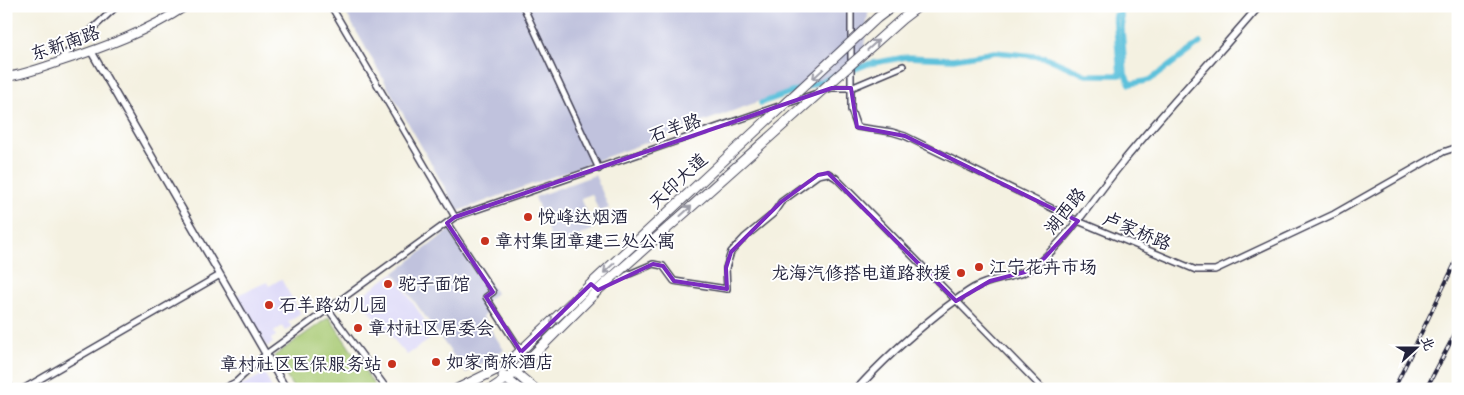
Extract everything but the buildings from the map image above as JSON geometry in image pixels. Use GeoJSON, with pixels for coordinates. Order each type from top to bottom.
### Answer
{"type":"FeatureCollection","features":[{"type":"Feature","properties":{"kind":"main road","name":"东新南路"},"geometry":{"type":"LineString","coordinates":[[6,77],[91,52],[168,18],[186,6]]}},
{"type":"Feature","properties":{"kind":"main road","name":"天印大道"},"geometry":{"type":"LineString","coordinates":[[491,389],[515,373],[595,287],[870,25],[893,6]]}},
{"type":"Feature","properties":{"kind":"main road","name":"天印大道"},"geometry":{"type":"LineString","coordinates":[[457,389],[498,371],[506,365],[919,6]]}},
{"type":"Feature","properties":{"kind":"main road"},"geometry":{"type":"LineString","coordinates":[[506,365],[535,389]]}},
{"type":"Feature","properties":{"kind":"main road"},"geometry":{"type":"LineString","coordinates":[[498,371],[519,389]]}},
{"type":"Feature","properties":{"kind":"main road"},"geometry":{"type":"LineString","coordinates":[[6,382],[10,389]]}},
{"type":"Feature","properties":{"kind":"street"},"geometry":{"type":"LineString","coordinates":[[55,63],[117,6]]}},
{"type":"Feature","properties":{"kind":"street"},"geometry":{"type":"LineString","coordinates":[[331,6],[455,217]]}},
{"type":"Feature","properties":{"kind":"street"},"geometry":{"type":"LineString","coordinates":[[523,6],[599,169]]}},
{"type":"Feature","properties":{"kind":"street","name":"卢家桥路"},"geometry":{"type":"LineString","coordinates":[[851,6],[851,110],[857,128],[892,132],[905,136],[1078,221],[1196,270],[1215,270],[1334,214],[1443,152],[1458,147]]}},
{"type":"Feature","properties":{"kind":"street","name":"湖西路"},"geometry":{"type":"LineString","coordinates":[[857,389],[885,359],[921,328],[974,288],[990,281],[1025,272],[1039,264],[1078,221],[1122,163],[1259,6]]}},
{"type":"Feature","properties":{"kind":"street"},"geometry":{"type":"LineString","coordinates":[[91,52],[286,389]]}},
{"type":"Feature","properties":{"kind":"street","name":"石羊路"},"geometry":{"type":"LineString","coordinates":[[222,389],[236,382],[266,354],[455,217],[832,88],[851,88],[903,66]]}},
{"type":"Feature","properties":{"kind":"street"},"geometry":{"type":"LineString","coordinates":[[595,287],[653,264],[662,266],[674,281],[727,289],[726,268],[732,252],[745,237],[773,214],[781,202],[818,175],[828,173],[1044,389]]}},
{"type":"Feature","properties":{"kind":"street"},"geometry":{"type":"LineString","coordinates":[[447,223],[493,292],[486,297],[521,352]]}},
{"type":"Feature","properties":{"kind":"street"},"geometry":{"type":"LineString","coordinates":[[24,389],[220,275]]}},
{"type":"Feature","properties":{"kind":"street"},"geometry":{"type":"LineString","coordinates":[[328,309],[387,389]]}},
{"type":"Feature","properties":{"kind":"highlighted area"},"geometry":{"type":"Polygon","coordinates":[[[832,88],[851,88],[857,127],[905,136],[1078,221],[1039,264],[1025,272],[990,281],[956,301],[828,173],[818,175],[781,202],[731,252],[726,268],[727,289],[674,281],[663,266],[653,264],[598,290],[591,284],[521,352],[486,297],[493,292],[447,223],[455,217],[832,88]]]}},
{"type":"Feature","properties":{"kind":"shaded area"},"geometry":{"type":"Polygon","coordinates":[[[342,6],[869,6],[862,64],[458,211],[342,6]]]}},
{"type":"Feature","properties":{"kind":"shaded area"},"geometry":{"type":"Polygon","coordinates":[[[595,175],[609,208],[599,212],[592,194],[581,198],[594,229],[554,247],[535,197],[595,175]]]}},
{"type":"Feature","properties":{"kind":"shaded area"},"geometry":{"type":"Polygon","coordinates":[[[452,228],[496,293],[482,304],[486,312],[483,317],[504,350],[466,373],[394,273],[452,228]]]}},
{"type":"Feature","properties":{"kind":"shaded area"},"geometry":{"type":"Polygon","coordinates":[[[393,273],[435,336],[407,355],[358,298],[393,273]]]}},
{"type":"Feature","properties":{"kind":"shaded area","name":"石羊路幼儿园"},"geometry":{"type":"Polygon","coordinates":[[[281,279],[301,314],[288,322],[292,327],[285,331],[282,326],[274,332],[276,336],[271,339],[273,343],[267,347],[237,295],[267,282],[269,286],[281,279]]]}},
{"type":"Feature","properties":{"kind":"shaded area"},"geometry":{"type":"Polygon","coordinates":[[[265,373],[272,389],[235,389],[265,373]]]}},
{"type":"Feature","properties":{"kind":"green space"},"geometry":{"type":"Polygon","coordinates":[[[329,317],[377,389],[294,389],[274,356],[329,317]]]}},
{"type":"Feature","properties":{"kind":"waterway"},"geometry":{"type":"LineString","coordinates":[[848,72],[868,64],[906,57],[953,59],[995,52],[1045,57],[1086,75],[1120,75],[1115,15],[1121,14],[1125,74],[1130,84],[1150,80],[1200,43]]}},
{"type":"Feature","properties":{"kind":"waterway"},"geometry":{"type":"LineString","coordinates":[[806,87],[835,76]]}},
{"type":"Feature","properties":{"kind":"waterway"},"geometry":{"type":"LineString","coordinates":[[761,103],[797,90]]}},
{"type":"Feature","properties":{"kind":"railway"},"geometry":{"type":"LineString","coordinates":[[1394,389],[1458,257]]}},
{"type":"Feature","properties":{"kind":"railway"},"geometry":{"type":"LineString","coordinates":[[1426,389],[1458,328]]}},
{"type":"Feature","properties":{"kind":"place","name":"悦峰达烟酒"},"geometry":{"type":"Point","coordinates":[528,217]}},
{"type":"Feature","properties":{"kind":"place","name":"章村集团章建三处公寓"},"geometry":{"type":"Point","coordinates":[485,241]}},
{"type":"Feature","properties":{"kind":"place","name":"江宁花卉市场"},"geometry":{"type":"Point","coordinates":[979,267]}},
{"type":"Feature","properties":{"kind":"place","name":"龙海汽修搭电道路救援"},"geometry":{"type":"Point","coordinates":[961,273]}},
{"type":"Feature","properties":{"kind":"place","name":"驼子面馆"},"geometry":{"type":"Point","coordinates":[388,284]}},
{"type":"Feature","properties":{"kind":"place","name":"石羊路幼儿园"},"geometry":{"type":"Point","coordinates":[269,305]}},
{"type":"Feature","properties":{"kind":"place","name":"章村社区居委会"},"geometry":{"type":"Point","coordinates":[358,328]}},
{"type":"Feature","properties":{"kind":"place","name":"如家商旅酒店"},"geometry":{"type":"Point","coordinates":[436,362]}},
{"type":"Feature","properties":{"kind":"place","name":"章村社区医保服务站"},"geometry":{"type":"Point","coordinates":[392,364]}}]}
